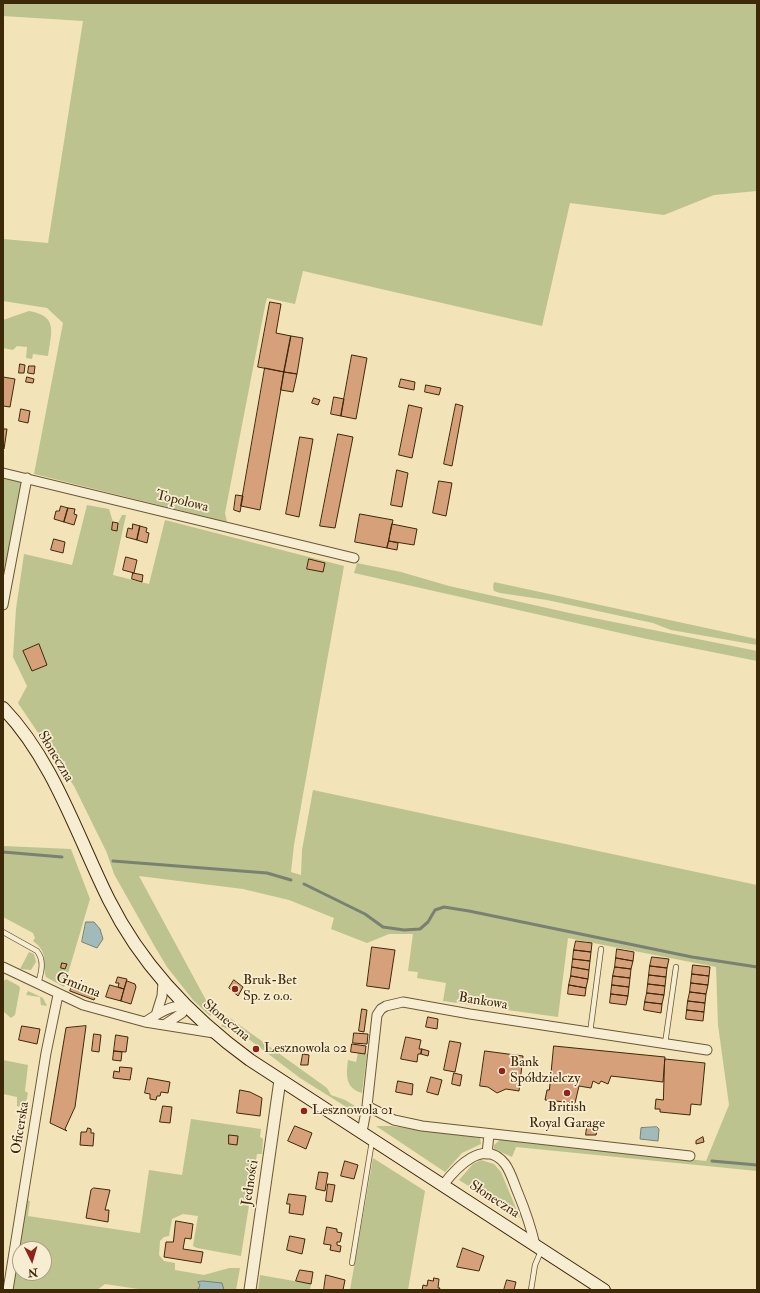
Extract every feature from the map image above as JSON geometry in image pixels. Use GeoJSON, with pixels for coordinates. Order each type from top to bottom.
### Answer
{"type":"FeatureCollection","features":[{"type":"Feature","properties":{"kind":"main road","name":"Słoneczna"},"geometry":{"type":"LineString","coordinates":[[3,708],[38,754],[58,791],[92,865],[124,927],[163,982],[185,1006],[214,1033],[280,1080],[604,1290]]}},
{"type":"Feature","properties":{"kind":"street","name":"Topolowa"},"geometry":{"type":"LineString","coordinates":[[3,473],[354,558]]}},
{"type":"Feature","properties":{"kind":"street"},"geometry":{"type":"LineString","coordinates":[[3,605],[27,478]]}},
{"type":"Feature","properties":{"kind":"street","name":"Gminna"},"geometry":{"type":"LineString","coordinates":[[3,967],[58,995],[83,1005],[148,1022],[214,1033]]}},
{"type":"Feature","properties":{"kind":"street"},"geometry":{"type":"LineString","coordinates":[[156,1015],[162,996],[163,982]]}},
{"type":"Feature","properties":{"kind":"street","name":"Oficerska"},"geometry":{"type":"LineString","coordinates":[[8,1290],[28,1173],[46,1053],[58,995]]}},
{"type":"Feature","properties":{"kind":"street","name":"Bankowa"},"geometry":{"type":"LineString","coordinates":[[362,1132],[367,1106],[378,1015],[381,1009],[386,1006],[403,1002],[416,1003],[470,1014],[707,1050]]}},
{"type":"Feature","properties":{"kind":"street"},"geometry":{"type":"LineString","coordinates":[[148,1022],[156,1015],[176,1006],[185,1006],[182,1013],[164,1025]]}},
{"type":"Feature","properties":{"kind":"street","name":"Jedności"},"geometry":{"type":"LineString","coordinates":[[250,1290],[280,1080]]}},
{"type":"Feature","properties":{"kind":"street"},"geometry":{"type":"LineString","coordinates":[[367,1106],[394,1120],[422,1126],[690,1156]]}},
{"type":"Feature","properties":{"kind":"street"},"geometry":{"type":"LineString","coordinates":[[487,1154],[489,1134]]}},
{"type":"Feature","properties":{"kind":"street"},"geometry":{"type":"LineString","coordinates":[[443,1185],[460,1165],[473,1156],[487,1154],[498,1158],[508,1169],[531,1224],[538,1247]]}},
{"type":"Feature","properties":{"kind":"lane"},"geometry":{"type":"LineString","coordinates":[[3,932],[40,954],[42,961],[38,984]]}},
{"type":"Feature","properties":{"kind":"lane"},"geometry":{"type":"LineString","coordinates":[[590,1033],[601,949]]}},
{"type":"Feature","properties":{"kind":"lane"},"geometry":{"type":"LineString","coordinates":[[665,1044],[676,967]]}},
{"type":"Feature","properties":{"kind":"lane"},"geometry":{"type":"LineString","coordinates":[[352,1263],[372,1139]]}},
{"type":"Feature","properties":{"kind":"lane"},"geometry":{"type":"LineString","coordinates":[[531,1290],[538,1247]]}},
{"type":"Feature","properties":{"kind":"green space"},"geometry":{"type":"Polygon","coordinates":[[[3,3],[757,3],[757,191],[714,195],[664,215],[570,203],[542,326],[303,271],[295,304],[267,298],[225,513],[227,522],[34,474],[63,323],[47,308],[3,301],[3,239],[48,243],[83,21],[3,16],[3,3]]]}},
{"type":"Feature","properties":{"kind":"green space"},"geometry":{"type":"Polygon","coordinates":[[[29,311],[39,313],[49,321],[51,333],[48,356],[33,354],[32,359],[26,358],[27,347],[17,346],[13,350],[3,348],[3,320],[29,311]]]}},
{"type":"Feature","properties":{"kind":"green space"},"geometry":{"type":"Polygon","coordinates":[[[3,477],[22,481],[3,585],[3,477]]]}},
{"type":"Feature","properties":{"kind":"green space"},"geometry":{"type":"Polygon","coordinates":[[[87,505],[109,509],[113,522],[118,523],[122,515],[126,515],[113,575],[149,584],[165,520],[344,566],[294,845],[291,872],[301,875],[302,850],[313,790],[757,885],[757,1171],[516,1147],[512,1157],[494,1149],[494,1145],[501,1139],[706,1161],[729,1105],[718,1025],[716,967],[568,938],[558,1017],[443,1001],[446,983],[417,978],[418,972],[408,971],[413,934],[389,934],[367,943],[331,929],[334,918],[289,900],[243,889],[139,876],[207,1002],[217,1009],[210,1016],[193,1000],[167,967],[114,874],[107,853],[74,786],[18,703],[27,686],[13,657],[16,609],[24,554],[72,565],[87,505]]]}},
{"type":"Feature","properties":{"kind":"green space"},"geometry":{"type":"Polygon","coordinates":[[[357,563],[401,572],[449,586],[574,614],[757,651],[757,661],[647,639],[354,573],[357,563]]]}},
{"type":"Feature","properties":{"kind":"green space"},"geometry":{"type":"Polygon","coordinates":[[[494,582],[757,639],[757,645],[671,630],[653,623],[547,600],[500,593],[494,591],[494,582]]]}},
{"type":"Feature","properties":{"kind":"green space"},"geometry":{"type":"Polygon","coordinates":[[[3,846],[71,849],[90,899],[64,987],[46,977],[42,950],[33,941],[35,938],[33,933],[3,917],[3,846]]]}},
{"type":"Feature","properties":{"kind":"green space"},"geometry":{"type":"Polygon","coordinates":[[[29,952],[34,954],[36,962],[31,970],[20,969],[29,952]]]}},
{"type":"Feature","properties":{"kind":"green space"},"geometry":{"type":"Polygon","coordinates":[[[6,979],[20,988],[15,1015],[11,1018],[3,1011],[3,982],[6,979]]]}},
{"type":"Feature","properties":{"kind":"green space"},"geometry":{"type":"Polygon","coordinates":[[[28,991],[43,998],[47,1006],[41,1005],[40,997],[26,995],[28,991]]]}},
{"type":"Feature","properties":{"kind":"green space"},"geometry":{"type":"Polygon","coordinates":[[[227,1016],[327,1088],[331,1095],[345,1100],[360,1109],[362,1114],[359,1115],[300,1078],[246,1037],[221,1026],[227,1016]]]}},
{"type":"Feature","properties":{"kind":"green space"},"geometry":{"type":"Polygon","coordinates":[[[358,1053],[367,1054],[362,1093],[352,1088],[347,1076],[348,1060],[356,1062],[358,1053]]]}},
{"type":"Feature","properties":{"kind":"green space"},"geometry":{"type":"Polygon","coordinates":[[[3,1060],[28,1065],[25,1091],[28,1093],[25,1108],[17,1106],[17,1097],[3,1094],[3,1060]]]}},
{"type":"Feature","properties":{"kind":"green space"},"geometry":{"type":"Polygon","coordinates":[[[191,1119],[261,1129],[260,1137],[263,1139],[262,1154],[257,1154],[241,1256],[193,1246],[198,1216],[183,1214],[172,1219],[169,1236],[164,1237],[160,1241],[159,1255],[164,1261],[175,1263],[175,1270],[204,1275],[229,1268],[240,1268],[236,1290],[145,1290],[105,1284],[97,1290],[12,1290],[13,1281],[52,1281],[52,1241],[20,1241],[26,1200],[30,1201],[28,1216],[140,1233],[149,1170],[182,1175],[191,1119]]]}},
{"type":"Feature","properties":{"kind":"green space"},"geometry":{"type":"Polygon","coordinates":[[[376,1126],[391,1126],[480,1138],[481,1144],[462,1153],[445,1172],[376,1126]]]}},
{"type":"Feature","properties":{"kind":"green space"},"geometry":{"type":"Polygon","coordinates":[[[373,1158],[425,1191],[408,1290],[350,1290],[373,1158]]]}},
{"type":"Feature","properties":{"kind":"green space"},"geometry":{"type":"Polygon","coordinates":[[[481,1160],[494,1164],[501,1172],[520,1218],[459,1180],[473,1164],[481,1160]]]}},
{"type":"Feature","properties":{"kind":"green space"},"geometry":{"type":"Polygon","coordinates":[[[260,1275],[311,1284],[310,1290],[258,1290],[260,1275]]]}},
{"type":"Feature","properties":{"kind":"water"},"geometry":{"type":"Polygon","coordinates":[[[86,922],[94,922],[100,929],[103,939],[97,948],[82,942],[86,922]]]}},
{"type":"Feature","properties":{"kind":"water"},"geometry":{"type":"Polygon","coordinates":[[[657,1127],[659,1129],[658,1141],[640,1139],[641,1128],[657,1127]]]}},
{"type":"Feature","properties":{"kind":"water"},"geometry":{"type":"Polygon","coordinates":[[[203,1281],[222,1283],[224,1290],[198,1290],[200,1285],[198,1282],[203,1281]]]}},
{"type":"Feature","properties":{"kind":"building"},"geometry":{"type":"Polygon","coordinates":[[[270,302],[281,304],[276,333],[291,336],[284,372],[258,367],[270,302]]]}},
{"type":"Feature","properties":{"kind":"building"},"geometry":{"type":"Polygon","coordinates":[[[291,336],[303,338],[297,374],[284,372],[291,336]]]}},
{"type":"Feature","properties":{"kind":"building"},"geometry":{"type":"Polygon","coordinates":[[[352,355],[367,358],[356,419],[341,416],[352,355]]]}},
{"type":"Feature","properties":{"kind":"building"},"geometry":{"type":"Polygon","coordinates":[[[20,364],[25,365],[24,373],[19,373],[20,364]]]}},
{"type":"Feature","properties":{"kind":"building"},"geometry":{"type":"Polygon","coordinates":[[[29,366],[35,366],[34,374],[28,373],[29,366]]]}},
{"type":"Feature","properties":{"kind":"building"},"geometry":{"type":"Polygon","coordinates":[[[265,368],[284,372],[260,510],[241,506],[265,368]]]}},
{"type":"Feature","properties":{"kind":"building"},"geometry":{"type":"Polygon","coordinates":[[[284,372],[297,374],[293,392],[281,390],[284,372]]]}},
{"type":"Feature","properties":{"kind":"building"},"geometry":{"type":"Polygon","coordinates":[[[3,377],[15,379],[10,407],[3,406],[3,377]]]}},
{"type":"Feature","properties":{"kind":"building"},"geometry":{"type":"Polygon","coordinates":[[[27,377],[34,379],[33,383],[26,382],[27,377]]]}},
{"type":"Feature","properties":{"kind":"building"},"geometry":{"type":"Polygon","coordinates":[[[401,379],[415,382],[414,390],[399,387],[401,379]]]}},
{"type":"Feature","properties":{"kind":"building"},"geometry":{"type":"Polygon","coordinates":[[[426,385],[441,388],[439,395],[425,392],[426,385]]]}},
{"type":"Feature","properties":{"kind":"building"},"geometry":{"type":"Polygon","coordinates":[[[334,397],[344,399],[341,416],[331,414],[334,397]]]}},
{"type":"Feature","properties":{"kind":"building"},"geometry":{"type":"Polygon","coordinates":[[[314,398],[320,400],[318,405],[312,403],[314,398]]]}},
{"type":"Feature","properties":{"kind":"building"},"geometry":{"type":"Polygon","coordinates":[[[456,404],[463,406],[452,466],[444,464],[456,404]]]}},
{"type":"Feature","properties":{"kind":"building"},"geometry":{"type":"Polygon","coordinates":[[[409,405],[422,408],[412,458],[399,455],[409,405]]]}},
{"type":"Feature","properties":{"kind":"building"},"geometry":{"type":"Polygon","coordinates":[[[21,409],[30,411],[28,423],[19,421],[21,409]]]}},
{"type":"Feature","properties":{"kind":"building"},"geometry":{"type":"Polygon","coordinates":[[[3,429],[7,429],[4,449],[3,449],[3,429]]]}},
{"type":"Feature","properties":{"kind":"building"},"geometry":{"type":"Polygon","coordinates":[[[338,434],[353,437],[335,528],[320,526],[338,434]]]}},
{"type":"Feature","properties":{"kind":"building"},"geometry":{"type":"Polygon","coordinates":[[[300,437],[313,439],[299,517],[286,514],[300,437]]]}},
{"type":"Feature","properties":{"kind":"building"},"geometry":{"type":"Polygon","coordinates":[[[397,470],[408,473],[402,507],[391,505],[397,470]]]}},
{"type":"Feature","properties":{"kind":"building"},"geometry":{"type":"Polygon","coordinates":[[[439,481],[452,483],[446,516],[433,513],[439,481]]]}},
{"type":"Feature","properties":{"kind":"building"},"geometry":{"type":"Polygon","coordinates":[[[236,495],[243,496],[240,512],[234,510],[236,495]]]}},
{"type":"Feature","properties":{"kind":"building"},"geometry":{"type":"Polygon","coordinates":[[[61,506],[68,508],[64,522],[54,519],[56,511],[59,511],[61,506]]]}},
{"type":"Feature","properties":{"kind":"building"},"geometry":{"type":"Polygon","coordinates":[[[68,508],[75,509],[74,514],[77,515],[74,525],[64,522],[68,508]]]}},
{"type":"Feature","properties":{"kind":"building"},"geometry":{"type":"Polygon","coordinates":[[[360,514],[393,520],[387,548],[355,542],[360,514]]]}},
{"type":"Feature","properties":{"kind":"building"},"geometry":{"type":"Polygon","coordinates":[[[113,522],[118,523],[117,531],[112,530],[113,522]]]}},
{"type":"Feature","properties":{"kind":"building"},"geometry":{"type":"Polygon","coordinates":[[[133,524],[140,526],[137,540],[126,537],[128,528],[132,529],[133,524]]]}},
{"type":"Feature","properties":{"kind":"building"},"geometry":{"type":"Polygon","coordinates":[[[392,524],[417,529],[414,545],[389,541],[392,524]]]}},
{"type":"Feature","properties":{"kind":"building"},"geometry":{"type":"Polygon","coordinates":[[[140,526],[147,528],[146,532],[149,533],[147,543],[137,540],[140,526]]]}},
{"type":"Feature","properties":{"kind":"building"},"geometry":{"type":"Polygon","coordinates":[[[54,539],[65,542],[63,553],[51,550],[54,539]]]}},
{"type":"Feature","properties":{"kind":"building"},"geometry":{"type":"Polygon","coordinates":[[[389,541],[398,543],[397,550],[387,548],[389,541]]]}},
{"type":"Feature","properties":{"kind":"building"},"geometry":{"type":"Polygon","coordinates":[[[126,557],[137,560],[134,573],[123,570],[126,557]]]}},
{"type":"Feature","properties":{"kind":"building"},"geometry":{"type":"Polygon","coordinates":[[[309,559],[325,563],[323,572],[307,569],[309,559]]]}},
{"type":"Feature","properties":{"kind":"building"},"geometry":{"type":"Polygon","coordinates":[[[133,573],[143,575],[142,582],[132,579],[133,573]]]}},
{"type":"Feature","properties":{"kind":"building"},"geometry":{"type":"Polygon","coordinates":[[[39,644],[47,665],[32,671],[23,651],[39,644]]]}},
{"type":"Feature","properties":{"kind":"building"},"geometry":{"type":"Polygon","coordinates":[[[576,941],[592,943],[591,952],[574,950],[576,941]]]}},
{"type":"Feature","properties":{"kind":"building"},"geometry":{"type":"Polygon","coordinates":[[[372,947],[395,950],[389,989],[367,986],[372,947]]]}},
{"type":"Feature","properties":{"kind":"building"},"geometry":{"type":"Polygon","coordinates":[[[617,949],[634,952],[633,961],[616,958],[617,949]]]}},
{"type":"Feature","properties":{"kind":"building"},"geometry":{"type":"Polygon","coordinates":[[[574,950],[591,952],[590,961],[573,959],[574,950]]]}},
{"type":"Feature","properties":{"kind":"building"},"geometry":{"type":"Polygon","coordinates":[[[652,957],[669,959],[667,968],[650,966],[652,957]]]}},
{"type":"Feature","properties":{"kind":"building"},"geometry":{"type":"Polygon","coordinates":[[[616,958],[633,961],[631,969],[615,967],[616,958]]]}},
{"type":"Feature","properties":{"kind":"building"},"geometry":{"type":"Polygon","coordinates":[[[573,959],[590,961],[589,970],[572,967],[573,959]]]}},
{"type":"Feature","properties":{"kind":"building"},"geometry":{"type":"Polygon","coordinates":[[[62,963],[67,964],[65,969],[61,968],[62,963]]]}},
{"type":"Feature","properties":{"kind":"building"},"geometry":{"type":"Polygon","coordinates":[[[693,965],[710,967],[709,976],[692,974],[693,965]]]}},
{"type":"Feature","properties":{"kind":"building"},"geometry":{"type":"Polygon","coordinates":[[[650,966],[667,968],[666,977],[649,975],[650,966]]]}},
{"type":"Feature","properties":{"kind":"building"},"geometry":{"type":"Polygon","coordinates":[[[572,967],[589,970],[588,979],[571,976],[572,967]]]}},
{"type":"Feature","properties":{"kind":"building"},"geometry":{"type":"Polygon","coordinates":[[[615,967],[631,969],[630,978],[613,976],[615,967]]]}},
{"type":"Feature","properties":{"kind":"building"},"geometry":{"type":"Polygon","coordinates":[[[692,974],[709,976],[708,985],[691,983],[692,974]]]}},
{"type":"Feature","properties":{"kind":"building"},"geometry":{"type":"Polygon","coordinates":[[[649,975],[666,977],[665,986],[648,984],[649,975]]]}},
{"type":"Feature","properties":{"kind":"building"},"geometry":{"type":"Polygon","coordinates":[[[571,976],[588,979],[586,988],[569,985],[571,976]]]}},
{"type":"Feature","properties":{"kind":"building"},"geometry":{"type":"Polygon","coordinates":[[[613,976],[630,978],[629,987],[612,985],[613,976]]]}},
{"type":"Feature","properties":{"kind":"building"},"geometry":{"type":"Polygon","coordinates":[[[118,977],[127,979],[124,989],[118,987],[119,983],[116,983],[118,977]]]}},
{"type":"Feature","properties":{"kind":"building"},"geometry":{"type":"Polygon","coordinates":[[[234,980],[243,987],[238,996],[229,988],[234,980]]]}},
{"type":"Feature","properties":{"kind":"building"},"geometry":{"type":"Polygon","coordinates":[[[127,981],[135,984],[136,987],[131,1004],[121,1001],[127,981]]]}},
{"type":"Feature","properties":{"kind":"building"},"geometry":{"type":"Polygon","coordinates":[[[691,983],[708,985],[706,994],[690,992],[691,983]]]}},
{"type":"Feature","properties":{"kind":"building"},"geometry":{"type":"Polygon","coordinates":[[[73,984],[97,993],[94,1000],[70,991],[73,984]]]}},
{"type":"Feature","properties":{"kind":"building"},"geometry":{"type":"Polygon","coordinates":[[[648,984],[665,986],[664,995],[647,993],[648,984]]]}},
{"type":"Feature","properties":{"kind":"building"},"geometry":{"type":"Polygon","coordinates":[[[110,985],[124,989],[121,1001],[106,997],[110,985]]]}},
{"type":"Feature","properties":{"kind":"building"},"geometry":{"type":"Polygon","coordinates":[[[569,985],[586,988],[585,996],[568,994],[569,985]]]}},
{"type":"Feature","properties":{"kind":"building"},"geometry":{"type":"Polygon","coordinates":[[[612,985],[629,987],[628,996],[611,994],[612,985]]]}},
{"type":"Feature","properties":{"kind":"building"},"geometry":{"type":"Polygon","coordinates":[[[690,992],[706,994],[705,1003],[688,1001],[690,992]]]}},
{"type":"Feature","properties":{"kind":"building"},"geometry":{"type":"Polygon","coordinates":[[[647,993],[664,995],[662,1004],[645,1002],[647,993]]]}},
{"type":"Feature","properties":{"kind":"building"},"geometry":{"type":"Polygon","coordinates":[[[611,994],[628,996],[626,1005],[610,1003],[611,994]]]}},
{"type":"Feature","properties":{"kind":"building"},"geometry":{"type":"Polygon","coordinates":[[[688,1001],[705,1003],[704,1012],[687,1010],[688,1001]]]}},
{"type":"Feature","properties":{"kind":"building"},"geometry":{"type":"Polygon","coordinates":[[[645,1002],[662,1004],[661,1013],[644,1010],[645,1002]]]}},
{"type":"Feature","properties":{"kind":"building"},"geometry":{"type":"Polygon","coordinates":[[[362,1009],[367,1010],[364,1032],[359,1031],[362,1009]]]}},
{"type":"Feature","properties":{"kind":"building"},"geometry":{"type":"Polygon","coordinates":[[[687,1010],[704,1012],[703,1021],[686,1019],[687,1010]]]}},
{"type":"Feature","properties":{"kind":"building"},"geometry":{"type":"Polygon","coordinates":[[[428,1017],[438,1019],[437,1029],[426,1027],[428,1017]]]}},
{"type":"Feature","properties":{"kind":"building"},"geometry":{"type":"Polygon","coordinates":[[[22,1026],[40,1029],[37,1044],[19,1040],[22,1026]]]}},
{"type":"Feature","properties":{"kind":"building"},"geometry":{"type":"Polygon","coordinates":[[[86,1026],[75,1107],[65,1129],[67,1131],[50,1123],[66,1028],[86,1026]]]}},
{"type":"Feature","properties":{"kind":"building"},"geometry":{"type":"Polygon","coordinates":[[[354,1033],[368,1034],[367,1044],[353,1043],[354,1033]]]}},
{"type":"Feature","properties":{"kind":"building"},"geometry":{"type":"Polygon","coordinates":[[[94,1034],[101,1035],[99,1052],[92,1051],[94,1034]]]}},
{"type":"Feature","properties":{"kind":"building"},"geometry":{"type":"Polygon","coordinates":[[[116,1035],[128,1037],[126,1052],[114,1051],[116,1035]]]}},
{"type":"Feature","properties":{"kind":"building"},"geometry":{"type":"Polygon","coordinates":[[[406,1037],[421,1040],[419,1049],[422,1049],[421,1054],[418,1054],[417,1062],[401,1059],[406,1037]]]}},
{"type":"Feature","properties":{"kind":"building"},"geometry":{"type":"Polygon","coordinates":[[[450,1041],[461,1043],[455,1072],[444,1070],[450,1041]]]}},
{"type":"Feature","properties":{"kind":"building"},"geometry":{"type":"Polygon","coordinates":[[[352,1044],[366,1046],[365,1054],[351,1052],[352,1044]]]}},
{"type":"Feature","properties":{"kind":"building"},"geometry":{"type":"Polygon","coordinates":[[[554,1046],[665,1057],[663,1082],[611,1076],[608,1084],[601,1081],[599,1084],[593,1081],[591,1088],[579,1086],[575,1103],[545,1100],[547,1090],[549,1090],[554,1046]]]}},
{"type":"Feature","properties":{"kind":"building"},"geometry":{"type":"Polygon","coordinates":[[[422,1049],[429,1051],[428,1056],[421,1054],[422,1049]]]}},
{"type":"Feature","properties":{"kind":"building"},"geometry":{"type":"Polygon","coordinates":[[[114,1051],[122,1052],[121,1061],[113,1060],[114,1051]]]}},
{"type":"Feature","properties":{"kind":"building","name":"Bank Spółdzielczy"},"geometry":{"type":"Polygon","coordinates":[[[485,1051],[523,1056],[519,1091],[506,1089],[497,1093],[488,1087],[480,1086],[485,1051]]]}},
{"type":"Feature","properties":{"kind":"building"},"geometry":{"type":"Polygon","coordinates":[[[303,1054],[309,1055],[308,1065],[301,1065],[303,1054]]]}},
{"type":"Feature","properties":{"kind":"building"},"geometry":{"type":"Polygon","coordinates":[[[665,1059],[705,1063],[701,1105],[691,1104],[690,1115],[660,1112],[660,1109],[655,1109],[656,1099],[663,1100],[665,1059]]]}},
{"type":"Feature","properties":{"kind":"building"},"geometry":{"type":"Polygon","coordinates":[[[120,1067],[132,1068],[130,1080],[113,1078],[114,1071],[119,1072],[120,1067]]]}},
{"type":"Feature","properties":{"kind":"building"},"geometry":{"type":"Polygon","coordinates":[[[454,1073],[462,1075],[460,1086],[452,1084],[454,1073]]]}},
{"type":"Feature","properties":{"kind":"building"},"geometry":{"type":"Polygon","coordinates":[[[431,1077],[442,1080],[438,1095],[427,1092],[431,1077]]]}},
{"type":"Feature","properties":{"kind":"building"},"geometry":{"type":"Polygon","coordinates":[[[148,1078],[170,1082],[168,1093],[161,1092],[160,1096],[157,1096],[156,1100],[150,1099],[150,1094],[145,1093],[148,1078]]]}},
{"type":"Feature","properties":{"kind":"building"},"geometry":{"type":"Polygon","coordinates":[[[398,1081],[413,1084],[412,1095],[396,1092],[398,1081]]]}},
{"type":"Feature","properties":{"kind":"building"},"geometry":{"type":"Polygon","coordinates":[[[240,1090],[250,1092],[262,1098],[260,1116],[237,1113],[240,1090]]]}},
{"type":"Feature","properties":{"kind":"building"},"geometry":{"type":"Polygon","coordinates":[[[163,1106],[172,1107],[170,1123],[160,1122],[163,1106]]]}},
{"type":"Feature","properties":{"kind":"building"},"geometry":{"type":"Polygon","coordinates":[[[295,1126],[312,1133],[306,1149],[288,1141],[295,1126]]]}},
{"type":"Feature","properties":{"kind":"building"},"geometry":{"type":"Polygon","coordinates":[[[587,1127],[594,1128],[594,1130],[597,1131],[596,1135],[586,1135],[587,1127]]]}},
{"type":"Feature","properties":{"kind":"building"},"geometry":{"type":"Polygon","coordinates":[[[88,1128],[91,1129],[91,1133],[94,1133],[93,1146],[80,1145],[81,1132],[86,1132],[88,1128]]]}},
{"type":"Feature","properties":{"kind":"building"},"geometry":{"type":"Polygon","coordinates":[[[229,1135],[238,1136],[237,1145],[229,1144],[229,1135]]]}},
{"type":"Feature","properties":{"kind":"building"},"geometry":{"type":"Polygon","coordinates":[[[703,1137],[704,1142],[696,1144],[696,1141],[703,1137]]]}},
{"type":"Feature","properties":{"kind":"building"},"geometry":{"type":"Polygon","coordinates":[[[345,1161],[358,1165],[354,1179],[341,1176],[345,1161]]]}},
{"type":"Feature","properties":{"kind":"building"},"geometry":{"type":"Polygon","coordinates":[[[319,1172],[328,1173],[325,1191],[316,1189],[319,1172]]]}},
{"type":"Feature","properties":{"kind":"building"},"geometry":{"type":"Polygon","coordinates":[[[328,1184],[335,1185],[332,1202],[326,1201],[328,1184]]]}},
{"type":"Feature","properties":{"kind":"building"},"geometry":{"type":"Polygon","coordinates":[[[94,1188],[110,1190],[105,1210],[109,1210],[108,1222],[86,1218],[91,1190],[94,1188]]]}},
{"type":"Feature","properties":{"kind":"building"},"geometry":{"type":"Polygon","coordinates":[[[289,1194],[306,1196],[303,1215],[289,1213],[290,1204],[287,1204],[289,1194]]]}},
{"type":"Feature","properties":{"kind":"building"},"geometry":{"type":"Polygon","coordinates":[[[176,1221],[193,1224],[191,1239],[185,1238],[183,1249],[203,1252],[201,1263],[164,1257],[166,1242],[173,1242],[176,1221]]]}},
{"type":"Feature","properties":{"kind":"building"},"geometry":{"type":"Polygon","coordinates":[[[327,1227],[337,1229],[337,1232],[342,1233],[340,1242],[337,1242],[337,1245],[341,1246],[340,1252],[330,1250],[331,1245],[324,1244],[327,1227]]]}},
{"type":"Feature","properties":{"kind":"building"},"geometry":{"type":"Polygon","coordinates":[[[290,1236],[305,1239],[302,1254],[287,1250],[290,1236]]]}},
{"type":"Feature","properties":{"kind":"building"},"geometry":{"type":"Polygon","coordinates":[[[463,1248],[484,1256],[479,1271],[457,1267],[463,1248]]]}},
{"type":"Feature","properties":{"kind":"building"},"geometry":{"type":"Polygon","coordinates":[[[300,1270],[313,1272],[311,1284],[296,1281],[300,1270]]]}},
{"type":"Feature","properties":{"kind":"building"},"geometry":{"type":"Polygon","coordinates":[[[326,1275],[345,1280],[343,1290],[324,1290],[326,1275]]]}},
{"type":"Feature","properties":{"kind":"building"},"geometry":{"type":"Polygon","coordinates":[[[434,1278],[439,1279],[439,1290],[422,1290],[423,1285],[427,1286],[428,1280],[433,1281],[434,1278]]]}},
{"type":"Feature","properties":{"kind":"building"},"geometry":{"type":"Polygon","coordinates":[[[507,1280],[516,1282],[514,1290],[504,1290],[507,1280]]]}},
{"type":"Feature","properties":{"kind":"waterway"},"geometry":{"type":"LineString","coordinates":[[3,852],[62,857]]}},
{"type":"Feature","properties":{"kind":"waterway"},"geometry":{"type":"LineString","coordinates":[[113,861],[267,873],[291,880]]}},
{"type":"Feature","properties":{"kind":"waterway"},"geometry":{"type":"LineString","coordinates":[[304,884],[365,914],[383,927],[404,930],[420,929],[428,922],[435,910],[444,907],[692,957],[757,967]]}},
{"type":"Feature","properties":{"kind":"waterway"},"geometry":{"type":"LineString","coordinates":[[712,1161],[757,1165]]}},
{"type":"Feature","properties":{"kind":"place","name":"Bruk-Bet Sp. z o.o."},"geometry":{"type":"Point","coordinates":[235,989]}},
{"type":"Feature","properties":{"kind":"place","name":"Lesznowola 02"},"geometry":{"type":"Point","coordinates":[256,1049]}},
{"type":"Feature","properties":{"kind":"place","name":"Bank Spółdzielczy"},"geometry":{"type":"Point","coordinates":[502,1071]}},
{"type":"Feature","properties":{"kind":"place","name":"British Royal Garage"},"geometry":{"type":"Point","coordinates":[567,1093]}},
{"type":"Feature","properties":{"kind":"place","name":"Lesznowola 01"},"geometry":{"type":"Point","coordinates":[304,1111]}}]}
